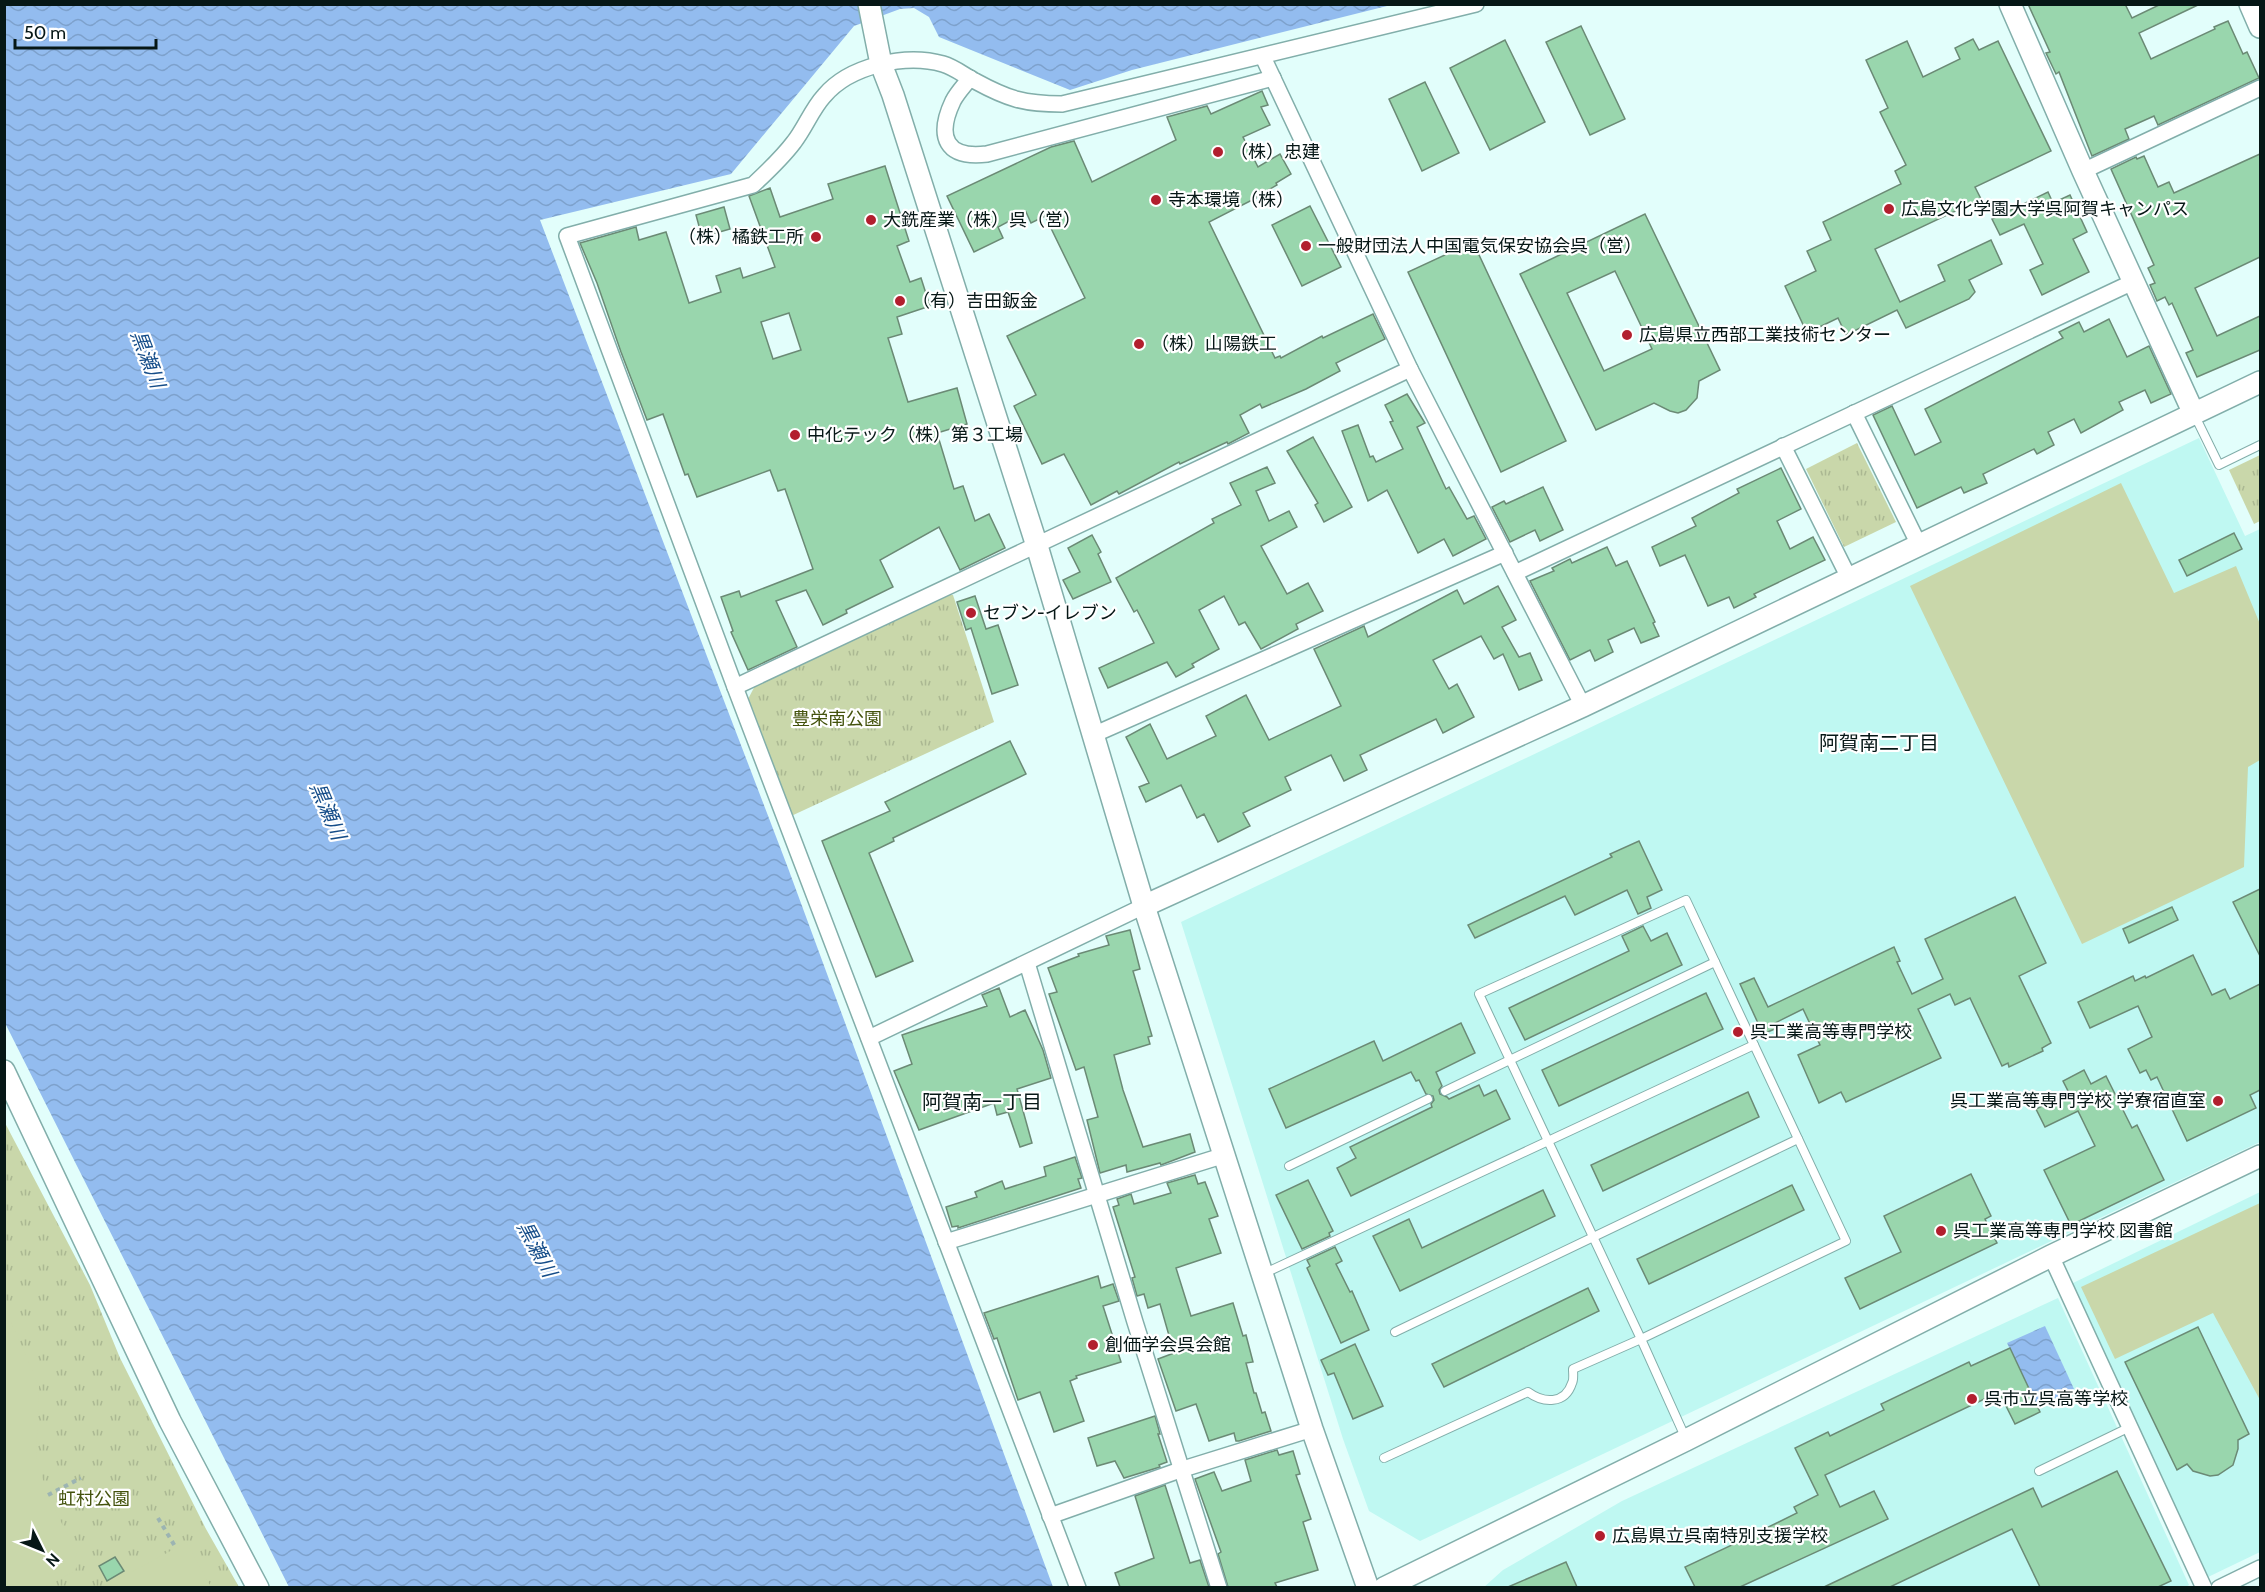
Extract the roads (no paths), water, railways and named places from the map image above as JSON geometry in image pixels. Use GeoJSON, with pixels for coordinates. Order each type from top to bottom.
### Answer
{"type":"FeatureCollection","features":[{"type":"Feature","properties":{"kind":"street"},"geometry":{"type":"LineString","coordinates":[[869,4],[881,64],[893,95],[1037,546],[1144,906],[1312,1429],[1368,1587]]}},
{"type":"Feature","properties":{"kind":"street"},"geometry":{"type":"LineString","coordinates":[[1078,1587],[735,687],[567,236],[753,185],[775,165],[794,142],[824,95],[851,74],[881,64],[912,61],[943,64],[995,92],[1025,103],[1062,104],[1476,4]]}},
{"type":"Feature","properties":{"kind":"street"},"geometry":{"type":"LineString","coordinates":[[2010,4],[2194,414]]}},
{"type":"Feature","properties":{"kind":"street"},"geometry":{"type":"LineString","coordinates":[[2250,4],[2260,27]]}},
{"type":"Feature","properties":{"kind":"street"},"geometry":{"type":"LineString","coordinates":[[1263,57],[1410,369],[1583,706]]}},
{"type":"Feature","properties":{"kind":"street"},"geometry":{"type":"LineString","coordinates":[[970,78],[954,99],[945,128],[951,147],[960,154],[971,156],[987,154],[1273,78]]}},
{"type":"Feature","properties":{"kind":"street"},"geometry":{"type":"LineString","coordinates":[[2083,171],[2260,88]]}},
{"type":"Feature","properties":{"kind":"street"},"geometry":{"type":"LineString","coordinates":[[1515,573],[2133,282]]}},
{"type":"Feature","properties":{"kind":"street"},"geometry":{"type":"LineString","coordinates":[[735,687],[1410,369]]}},
{"type":"Feature","properties":{"kind":"street"},"geometry":{"type":"LineString","coordinates":[[869,1038],[1144,906],[1583,706],[2260,382]]}},
{"type":"Feature","properties":{"kind":"street"},"geometry":{"type":"LineString","coordinates":[[1854,413],[1919,545]]}},
{"type":"Feature","properties":{"kind":"street"},"geometry":{"type":"LineString","coordinates":[[1783,446],[1849,578]]}},
{"type":"Feature","properties":{"kind":"street"},"geometry":{"type":"LineString","coordinates":[[1093,735],[1505,553]]}},
{"type":"Feature","properties":{"kind":"street"},"geometry":{"type":"LineString","coordinates":[[1027,963],[1180,1470],[1219,1587]]}},
{"type":"Feature","properties":{"kind":"street"},"geometry":{"type":"LineString","coordinates":[[4,1071],[170,1421],[258,1587]]}},
{"type":"Feature","properties":{"kind":"street"},"geometry":{"type":"LineString","coordinates":[[946,1242],[1224,1155]]}},
{"type":"Feature","properties":{"kind":"street"},"geometry":{"type":"LineString","coordinates":[[1384,1587],[1686,1440],[2051,1256],[2260,1156]]}},
{"type":"Feature","properties":{"kind":"street"},"geometry":{"type":"LineString","coordinates":[[2051,1256],[2204,1587]]}},
{"type":"Feature","properties":{"kind":"street"},"geometry":{"type":"LineString","coordinates":[[1050,1516],[1180,1470],[1312,1429]]}},
{"type":"Feature","properties":{"kind":"street"},"geometry":{"type":"LineString","coordinates":[[2219,1587],[2260,1568]]}},
{"type":"Feature","properties":{"kind":"lane"},"geometry":{"type":"LineString","coordinates":[[2194,414],[2219,465],[2260,445]]}},
{"type":"Feature","properties":{"kind":"lane"},"geometry":{"type":"LineString","coordinates":[[1384,1458],[1528,1392],[1548,1402],[1562,1396],[1572,1384],[1573,1369],[1641,1339],[1846,1241],[1686,900],[1479,994],[1641,1339],[1686,1440]]}},
{"type":"Feature","properties":{"kind":"lane"},"geometry":{"type":"LineString","coordinates":[[1445,1091],[1715,962]]}},
{"type":"Feature","properties":{"kind":"lane"},"geometry":{"type":"LineString","coordinates":[[1263,1274],[1754,1045]]}},
{"type":"Feature","properties":{"kind":"lane"},"geometry":{"type":"LineString","coordinates":[[1288,1166],[1428,1099]]}},
{"type":"Feature","properties":{"kind":"lane"},"geometry":{"type":"LineString","coordinates":[[1395,1332],[1798,1139]]}},
{"type":"Feature","properties":{"kind":"lane"},"geometry":{"type":"LineString","coordinates":[[2039,1471],[2130,1427]]}},
{"type":"Feature","properties":{"kind":"water","name":"黒瀬川"},"geometry":{"type":"Polygon","coordinates":[[[5,5],[1391,5],[1132,70],[1070,90],[939,37],[929,17],[914,8],[900,9],[854,26],[731,174],[540,220],[788,868],[1053,1587],[289,1587],[5,1023],[5,5]]]}},
{"type":"Feature","properties":{"kind":"water"},"geometry":{"type":"Polygon","coordinates":[[[2045,1326],[2074,1389],[2037,1407],[2007,1343],[2045,1326]]]}},
{"type":"Feature","properties":{"kind":"place","name":"（株）忠建"},"geometry":{"type":"Point","coordinates":[1218,152]}},
{"type":"Feature","properties":{"kind":"place","name":"寺本環境（株）"},"geometry":{"type":"Point","coordinates":[1156,200]}},
{"type":"Feature","properties":{"kind":"place","name":"広島文化学園大学呉阿賀キャンパス"},"geometry":{"type":"Point","coordinates":[1889,209]}},
{"type":"Feature","properties":{"kind":"place","name":"大銑産業（株）呉（営）"},"geometry":{"type":"Point","coordinates":[871,220]}},
{"type":"Feature","properties":{"kind":"place","name":"（株）橘鉄工所"},"geometry":{"type":"Point","coordinates":[816,237]}},
{"type":"Feature","properties":{"kind":"place","name":"一般財団法人中国電気保安協会呉（営）"},"geometry":{"type":"Point","coordinates":[1306,246]}},
{"type":"Feature","properties":{"kind":"place","name":"（有）吉田鈑金"},"geometry":{"type":"Point","coordinates":[900,301]}},
{"type":"Feature","properties":{"kind":"place","name":"広島県立西部工業技術センター"},"geometry":{"type":"Point","coordinates":[1627,335]}},
{"type":"Feature","properties":{"kind":"place","name":"（株）山陽鉄工"},"geometry":{"type":"Point","coordinates":[1139,344]}},
{"type":"Feature","properties":{"kind":"place","name":"中化テック（株）第３工場"},"geometry":{"type":"Point","coordinates":[795,435]}},
{"type":"Feature","properties":{"kind":"place","name":"セブン-イレブン"},"geometry":{"type":"Point","coordinates":[971,613]}},
{"type":"Feature","properties":{"kind":"place","name":"呉工業高等専門学校"},"geometry":{"type":"Point","coordinates":[1738,1032]}},
{"type":"Feature","properties":{"kind":"place","name":"呉工業高等専門学校 学寮宿直室"},"geometry":{"type":"Point","coordinates":[2218,1101]}},
{"type":"Feature","properties":{"kind":"place","name":"呉工業高等専門学校 図書館"},"geometry":{"type":"Point","coordinates":[1941,1231]}},
{"type":"Feature","properties":{"kind":"place","name":"創価学会呉会館"},"geometry":{"type":"Point","coordinates":[1093,1345]}},
{"type":"Feature","properties":{"kind":"place","name":"呉市立呉高等学校"},"geometry":{"type":"Point","coordinates":[1972,1399]}},
{"type":"Feature","properties":{"kind":"place","name":"広島県立呉南特別支援学校"},"geometry":{"type":"Point","coordinates":[1600,1536]}},
{"type":"Feature","properties":{"kind":"district","name":"阿賀南二丁目"},"geometry":{"type":"Point","coordinates":[1879,743]}},
{"type":"Feature","properties":{"kind":"district","name":"阿賀南一丁目"},"geometry":{"type":"Point","coordinates":[982,1102]}},
{"type":"Feature","properties":{"kind":"park label","name":"豊栄南公園"},"geometry":{"type":"Point","coordinates":[837,719]}},
{"type":"Feature","properties":{"kind":"park label","name":"虹村公園"},"geometry":{"type":"Point","coordinates":[94,1499]}}]}
